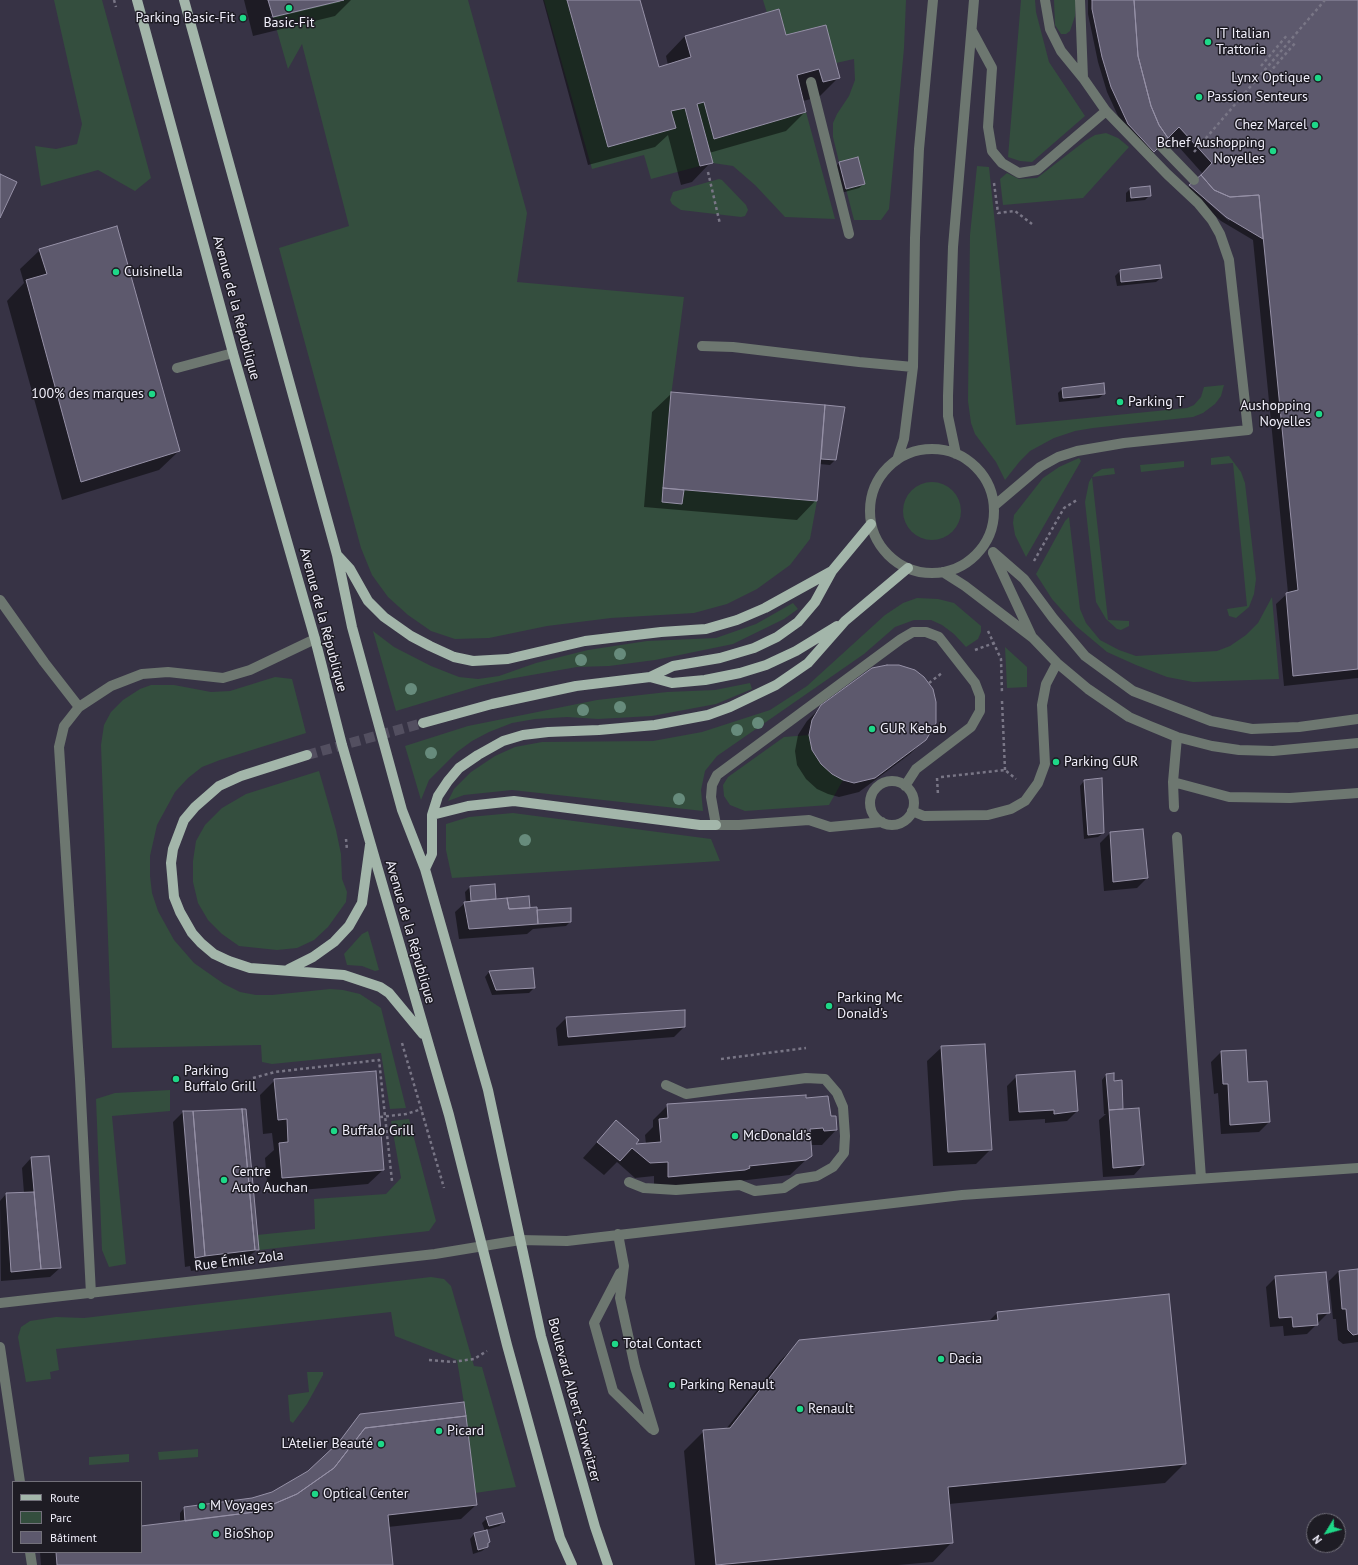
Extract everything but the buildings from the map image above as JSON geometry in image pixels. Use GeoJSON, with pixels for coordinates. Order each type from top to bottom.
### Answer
{"type":"FeatureCollection","features":[{"type":"Feature","properties":{"kind":"main road","name":"Avenue de la République"},"geometry":{"type":"LineString","coordinates":[[137,0],[233,353],[315,639],[370,842],[451,1123],[481,1248]]}},
{"type":"Feature","properties":{"kind":"main road","name":"Avenue de la République"},"geometry":{"type":"LineString","coordinates":[[184,0],[337,555],[352,627],[402,810],[425,869],[493,1109],[520,1240]]}},
{"type":"Feature","properties":{"kind":"main road"},"geometry":{"type":"LineString","coordinates":[[423,723],[492,704],[576,686],[650,677],[673,666],[720,658],[754,648],[778,637],[798,622],[815,602],[832,571],[871,524]]}},
{"type":"Feature","properties":{"kind":"main road"},"geometry":{"type":"LineString","coordinates":[[337,555],[350,570],[368,601],[384,617],[411,636],[430,646],[454,656],[473,661],[508,659],[585,641],[661,632],[706,629],[737,620],[765,608],[832,571]]}},
{"type":"Feature","properties":{"kind":"main road"},"geometry":{"type":"LineString","coordinates":[[425,869],[432,854],[432,816],[438,796],[459,768],[478,754],[503,741],[548,732],[599,730],[655,725],[708,715],[758,694],[808,663],[845,621],[908,568]]}},
{"type":"Feature","properties":{"kind":"main road"},"geometry":{"type":"LineString","coordinates":[[650,677],[672,683],[705,680],[740,673],[796,651],[845,621]]}},
{"type":"Feature","properties":{"kind":"main road"},"geometry":{"type":"LineString","coordinates":[[307,755],[241,776],[219,786],[195,807],[184,820],[173,849],[171,863],[173,891],[180,912],[192,933],[201,943],[219,956],[243,966],[270,970],[344,975],[380,987],[389,994],[426,1037]]}},
{"type":"Feature","properties":{"kind":"main road"},"geometry":{"type":"LineString","coordinates":[[432,816],[468,806],[514,801],[700,825],[716,825]]}},
{"type":"Feature","properties":{"kind":"main road"},"geometry":{"type":"LineString","coordinates":[[287,970],[313,957],[334,942],[349,926],[362,903],[370,842]]}},
{"type":"Feature","properties":{"kind":"main road","name":"Boulevard Albert Schweitzer"},"geometry":{"type":"LineString","coordinates":[[520,1240],[543,1343],[595,1527],[608,1565]]}},
{"type":"Feature","properties":{"kind":"main road"},"geometry":{"type":"LineString","coordinates":[[481,1248],[560,1538],[572,1565]]}},
{"type":"Feature","properties":{"kind":"street"},"geometry":{"type":"LineString","coordinates":[[897,460],[904,439],[913,367],[915,238],[919,149],[933,0]]}},
{"type":"Feature","properties":{"kind":"street"},"geometry":{"type":"LineString","coordinates":[[956,454],[948,416],[953,255],[974,0]]}},
{"type":"Feature","properties":{"kind":"street"},"geometry":{"type":"LineString","coordinates":[[994,506],[1040,467],[1058,457],[1077,450],[1124,443],[1248,430],[1229,260],[1220,234],[1212,220],[1198,203],[1167,174],[1106,111],[1083,78],[1061,51],[1050,29],[1045,0]]}},
{"type":"Feature","properties":{"kind":"street"},"geometry":{"type":"LineString","coordinates":[[1080,0],[1083,78]]}},
{"type":"Feature","properties":{"kind":"street"},"geometry":{"type":"LineString","coordinates":[[972,30],[992,68],[988,127],[992,151],[996,158],[1019,172],[1037,170],[1106,111]]}},
{"type":"Feature","properties":{"kind":"street"},"geometry":{"type":"LineString","coordinates":[[811,82],[849,234]]}},
{"type":"Feature","properties":{"kind":"street"},"geometry":{"type":"LineString","coordinates":[[1161,146],[1194,180]]}},
{"type":"Feature","properties":{"kind":"street"},"geometry":{"type":"LineString","coordinates":[[702,346],[733,347],[913,367]]}},
{"type":"Feature","properties":{"kind":"street"},"geometry":{"type":"LineString","coordinates":[[177,368],[233,353]]}},
{"type":"Feature","properties":{"kind":"street"},"geometry":{"type":"LineString","coordinates":[[936,449],[956,454],[972,463],[985,478],[994,506],[994,520],[990,533],[979,552],[963,565],[943,572],[925,573],[908,568],[895,561],[884,551],[876,538],[871,524],[870,506],[874,488],[884,472],[897,460],[916,451],[936,449]]}},
{"type":"Feature","properties":{"kind":"street"},"geometry":{"type":"LineString","coordinates":[[990,533],[993,552],[999,569],[1033,638]]}},
{"type":"Feature","properties":{"kind":"street"},"geometry":{"type":"LineString","coordinates":[[993,552],[1024,579],[1053,618],[1085,656],[1132,691],[1211,721],[1252,729],[1299,727],[1358,719]]}},
{"type":"Feature","properties":{"kind":"street"},"geometry":{"type":"LineString","coordinates":[[943,572],[965,586],[1033,638],[1057,663],[1088,689],[1123,713],[1177,736],[1212,746],[1239,750],[1273,751],[1358,743]]}},
{"type":"Feature","properties":{"kind":"street"},"geometry":{"type":"LineString","coordinates":[[0,600],[44,662],[79,707]]}},
{"type":"Feature","properties":{"kind":"street"},"geometry":{"type":"LineString","coordinates":[[882,822],[830,827],[809,820],[739,826],[716,825],[711,797],[712,785],[717,774],[901,638],[913,632],[926,632],[939,637],[975,683],[980,696],[980,711],[971,727],[916,769],[905,786]]}},
{"type":"Feature","properties":{"kind":"street"},"geometry":{"type":"LineString","coordinates":[[91,1294],[77,1033],[59,747],[64,726],[79,707],[111,686],[142,674],[168,672],[223,678],[250,670],[315,639]]}},
{"type":"Feature","properties":{"kind":"street"},"geometry":{"type":"LineString","coordinates":[[912,811],[924,816],[988,815],[1011,810],[1025,801],[1038,783],[1044,764],[1042,705],[1046,684],[1057,663]]}},
{"type":"Feature","properties":{"kind":"street"},"geometry":{"type":"LineString","coordinates":[[1174,807],[1173,782],[1177,736]]}},
{"type":"Feature","properties":{"kind":"street"},"geometry":{"type":"LineString","coordinates":[[888,782],[897,782],[905,786],[911,793],[913,802],[912,811],[907,819],[900,823],[890,825],[882,822],[874,817],[871,808],[870,800],[873,791],[880,785],[888,782]]}},
{"type":"Feature","properties":{"kind":"street"},"geometry":{"type":"LineString","coordinates":[[1173,782],[1229,797],[1290,798],[1358,792]]}},
{"type":"Feature","properties":{"kind":"street"},"geometry":{"type":"LineString","coordinates":[[1177,837],[1200,1178]]}},
{"type":"Feature","properties":{"kind":"street"},"geometry":{"type":"LineString","coordinates":[[629,1182],[644,1188],[676,1190],[740,1185],[755,1191],[784,1188],[798,1179],[817,1176],[832,1167],[844,1153],[845,1136],[843,1107],[837,1094],[825,1079],[806,1078],[686,1094],[666,1085]]}},
{"type":"Feature","properties":{"kind":"street","name":"Rue Émile Zola"},"geometry":{"type":"LineString","coordinates":[[0,1303],[91,1294],[481,1248],[520,1240],[567,1241],[962,1195],[1358,1168]]}},
{"type":"Feature","properties":{"kind":"street"},"geometry":{"type":"LineString","coordinates":[[618,1234],[624,1266],[620,1298],[635,1367],[654,1430],[613,1391],[594,1323],[624,1266]]}},
{"type":"Feature","properties":{"kind":"street"},"geometry":{"type":"LineString","coordinates":[[0,1347],[20,1481]]}},
{"type":"Feature","properties":{"kind":"street"},"geometry":{"type":"LineString","coordinates":[[30,1553],[32,1565]]}},
{"type":"Feature","properties":{"kind":"path"},"geometry":{"type":"LineString","coordinates":[[1199,149],[1325,0]]}},
{"type":"Feature","properties":{"kind":"path"},"geometry":{"type":"LineString","coordinates":[[1261,66],[1288,34]]}},
{"type":"Feature","properties":{"kind":"path"},"geometry":{"type":"LineString","coordinates":[[1269,73],[1296,42]]}},
{"type":"Feature","properties":{"kind":"path"},"geometry":{"type":"LineString","coordinates":[[996,158],[993,173],[998,213],[1015,211],[1032,224]]}},
{"type":"Feature","properties":{"kind":"path"},"geometry":{"type":"LineString","coordinates":[[708,172],[720,224]]}},
{"type":"Feature","properties":{"kind":"path"},"geometry":{"type":"LineString","coordinates":[[1032,565],[1064,508],[1077,500]]}},
{"type":"Feature","properties":{"kind":"path"},"geometry":{"type":"LineString","coordinates":[[939,816],[937,777],[1005,770],[1031,793]]}},
{"type":"Feature","properties":{"kind":"path"},"geometry":{"type":"LineString","coordinates":[[721,1059],[806,1048]]}},
{"type":"Feature","properties":{"kind":"path"},"geometry":{"type":"LineString","coordinates":[[253,1078],[275,1072],[379,1060],[392,1181]]}},
{"type":"Feature","properties":{"kind":"path"},"geometry":{"type":"LineString","coordinates":[[380,1117],[406,1114],[422,1109]]}},
{"type":"Feature","properties":{"kind":"path"},"geometry":{"type":"LineString","coordinates":[[429,1360],[452,1362],[474,1359],[490,1349]]}},
{"type":"Feature","properties":{"kind":"green space"},"geometry":{"type":"Polygon","coordinates":[[[54,0],[102,0],[151,178],[135,191],[98,170],[41,186],[35,146],[56,149],[77,144],[82,124],[54,0]]]}},
{"type":"Feature","properties":{"kind":"green space"},"geometry":{"type":"Polygon","coordinates":[[[344,0],[468,0],[527,213],[517,282],[684,297],[671,396],[662,501],[682,504],[684,490],[817,501],[810,539],[790,565],[757,589],[727,604],[694,613],[611,618],[547,626],[489,638],[455,639],[431,631],[408,615],[388,597],[372,575],[361,548],[279,248],[349,226],[302,44],[288,69],[273,17],[344,0]]]}},
{"type":"Feature","properties":{"kind":"green space"},"geometry":{"type":"Polygon","coordinates":[[[544,0],[567,0],[608,146],[676,128],[671,111],[685,108],[700,166],[651,179],[644,155],[592,169],[544,0]]]}},
{"type":"Feature","properties":{"kind":"green space"},"geometry":{"type":"Polygon","coordinates":[[[763,0],[906,0],[904,48],[889,209],[881,220],[854,220],[846,189],[865,184],[858,157],[839,162],[833,137],[833,123],[849,96],[855,80],[854,59],[836,63],[825,25],[786,35],[779,9],[767,13],[763,0]]]}},
{"type":"Feature","properties":{"kind":"green space"},"geometry":{"type":"Polygon","coordinates":[[[1021,0],[1035,0],[1036,12],[1049,62],[1085,116],[1032,162],[1020,161],[1008,157],[1021,0]]]}},
{"type":"Feature","properties":{"kind":"green space"},"geometry":{"type":"Polygon","coordinates":[[[1054,0],[1076,0],[1075,16],[1070,31],[1066,34],[1061,34],[1055,25],[1054,0]]]}},
{"type":"Feature","properties":{"kind":"green space"},"geometry":{"type":"Polygon","coordinates":[[[704,102],[714,139],[806,112],[835,219],[785,217],[755,185],[733,166],[713,163],[697,104],[704,102]]]}},
{"type":"Feature","properties":{"kind":"green space"},"geometry":{"type":"Polygon","coordinates":[[[1106,133],[1118,138],[1129,147],[1083,198],[1003,205],[1000,179],[1007,173],[1019,179],[1037,178],[1085,141],[1095,135],[1106,133]]]}},
{"type":"Feature","properties":{"kind":"green space"},"geometry":{"type":"Polygon","coordinates":[[[977,166],[989,167],[1016,425],[1187,408],[1194,405],[1201,397],[1204,387],[1224,385],[1221,396],[1215,404],[1203,413],[1193,417],[1093,428],[1075,431],[1054,438],[1030,451],[1005,480],[996,462],[975,434],[971,423],[968,401],[970,235],[977,166]]]}},
{"type":"Feature","properties":{"kind":"green space"},"geometry":{"type":"Polygon","coordinates":[[[719,179],[722,180],[746,205],[748,210],[745,216],[741,217],[681,210],[672,204],[670,200],[673,192],[719,179]]]}},
{"type":"Feature","properties":{"kind":"green space"},"geometry":{"type":"Polygon","coordinates":[[[1229,456],[1241,472],[1245,483],[1256,579],[1254,594],[1249,607],[1236,618],[1229,616],[1227,609],[1247,606],[1233,463],[1211,465],[1211,458],[1229,456]]]}},
{"type":"Feature","properties":{"kind":"green space"},"geometry":{"type":"Polygon","coordinates":[[[1079,458],[1081,461],[1026,557],[1015,535],[1013,523],[1014,515],[1043,478],[1059,467],[1079,458]]]}},
{"type":"Feature","properties":{"kind":"green space"},"geometry":{"type":"Polygon","coordinates":[[[1184,461],[1184,467],[1141,472],[1140,465],[1184,461]]]}},
{"type":"Feature","properties":{"kind":"green space"},"geometry":{"type":"Polygon","coordinates":[[[1114,468],[1115,474],[1092,477],[1102,469],[1114,468]]]}},
{"type":"Feature","properties":{"kind":"green space"},"geometry":{"type":"Polygon","coordinates":[[[1092,477],[1108,620],[1129,621],[1129,626],[1121,630],[1117,629],[1106,619],[1096,602],[1085,502],[1089,482],[1092,477]]]}},
{"type":"Feature","properties":{"kind":"green space"},"geometry":{"type":"Polygon","coordinates":[[[932,482],[948,487],[956,495],[961,511],[956,527],[948,535],[932,540],[916,535],[908,527],[903,511],[908,495],[916,487],[932,482]]]}},
{"type":"Feature","properties":{"kind":"green space"},"geometry":{"type":"Polygon","coordinates":[[[1069,517],[1080,609],[1086,623],[1100,640],[1119,650],[1136,656],[1217,651],[1230,646],[1246,635],[1258,623],[1272,597],[1279,679],[1193,682],[1167,677],[1107,652],[1076,626],[1052,599],[1036,574],[1065,521],[1069,517]]]}},
{"type":"Feature","properties":{"kind":"green space"},"geometry":{"type":"Polygon","coordinates":[[[917,598],[938,599],[954,603],[981,626],[981,632],[978,639],[966,647],[954,634],[942,625],[931,620],[914,620],[895,627],[864,654],[717,756],[705,771],[701,790],[703,811],[512,790],[464,795],[448,801],[454,789],[471,772],[495,756],[515,747],[542,742],[653,741],[702,732],[770,710],[807,686],[885,615],[903,603],[917,598]]]}},
{"type":"Feature","properties":{"kind":"green space"},"geometry":{"type":"Polygon","coordinates":[[[793,603],[798,609],[784,619],[733,644],[655,660],[609,666],[577,667],[509,679],[479,686],[396,711],[373,631],[394,647],[431,666],[459,677],[478,679],[499,676],[536,663],[588,650],[647,641],[716,638],[756,624],[793,603]]]}},
{"type":"Feature","properties":{"kind":"green space"},"geometry":{"type":"Polygon","coordinates":[[[1005,647],[1027,667],[1027,687],[1007,688],[1005,647]]]}},
{"type":"Feature","properties":{"kind":"green space"},"geometry":{"type":"Polygon","coordinates":[[[275,677],[292,679],[306,733],[220,760],[202,767],[188,778],[175,792],[157,825],[150,856],[152,893],[158,911],[174,940],[194,963],[224,984],[240,992],[256,995],[272,995],[330,989],[343,990],[360,994],[381,1008],[406,1108],[390,1109],[381,1053],[272,1064],[262,1062],[261,1045],[112,1048],[101,745],[104,725],[111,712],[123,700],[140,689],[151,685],[174,685],[211,692],[230,691],[275,677]]]}},
{"type":"Feature","properties":{"kind":"green space"},"geometry":{"type":"Polygon","coordinates":[[[750,683],[752,689],[716,704],[652,716],[598,719],[567,717],[535,719],[512,723],[489,732],[472,741],[457,752],[429,780],[421,800],[405,746],[468,726],[597,700],[667,692],[715,690],[750,683]]]}},
{"type":"Feature","properties":{"kind":"green space"},"geometry":{"type":"Polygon","coordinates":[[[809,735],[812,750],[821,764],[832,774],[843,780],[829,805],[745,811],[730,805],[724,796],[723,785],[728,777],[784,737],[809,735]]]}},
{"type":"Feature","properties":{"kind":"green space"},"geometry":{"type":"Polygon","coordinates":[[[319,771],[336,830],[341,854],[342,879],[347,892],[346,902],[328,927],[314,940],[297,948],[277,950],[239,946],[222,934],[208,920],[198,903],[193,882],[193,861],[196,841],[205,825],[222,808],[246,794],[319,771]]]}},
{"type":"Feature","properties":{"kind":"green space"},"geometry":{"type":"Polygon","coordinates":[[[513,813],[711,839],[720,861],[452,878],[446,850],[446,824],[469,817],[513,813]]]}},
{"type":"Feature","properties":{"kind":"green space"},"geometry":{"type":"Polygon","coordinates":[[[368,931],[379,970],[375,971],[362,966],[347,965],[344,954],[362,934],[368,931]]]}},
{"type":"Feature","properties":{"kind":"green space"},"geometry":{"type":"Polygon","coordinates":[[[170,1090],[170,1111],[112,1116],[126,1264],[109,1267],[102,1250],[96,1099],[115,1093],[170,1090]]]}},
{"type":"Feature","properties":{"kind":"green space"},"geometry":{"type":"Polygon","coordinates":[[[409,1119],[436,1221],[429,1231],[259,1250],[257,1235],[315,1229],[314,1199],[386,1194],[401,1178],[391,1121],[409,1119]]]}},
{"type":"Feature","properties":{"kind":"green space"},"geometry":{"type":"Polygon","coordinates":[[[431,1277],[444,1279],[451,1286],[474,1366],[482,1367],[516,1487],[475,1493],[466,1416],[457,1360],[395,1336],[391,1312],[56,1349],[59,1370],[50,1372],[51,1379],[26,1382],[18,1337],[21,1327],[30,1321],[56,1317],[84,1318],[431,1277]]]}},
{"type":"Feature","properties":{"kind":"green space"},"geometry":{"type":"Polygon","coordinates":[[[307,1372],[323,1372],[323,1375],[307,1404],[293,1423],[290,1421],[288,1395],[309,1392],[307,1372]]]}},
{"type":"Feature","properties":{"kind":"green space"},"geometry":{"type":"Polygon","coordinates":[[[198,1449],[198,1457],[159,1460],[158,1452],[198,1449]]]}},
{"type":"Feature","properties":{"kind":"green space"},"geometry":{"type":"Polygon","coordinates":[[[129,1454],[129,1462],[89,1465],[89,1457],[129,1454]]]}},
{"type":"Feature","properties":{"kind":"tunnel"},"geometry":{"type":"LineString","coordinates":[[307,755],[423,723]]}},
{"type":"Feature","properties":{"kind":"place","name":"Basic-Fit"},"geometry":{"type":"Point","coordinates":[289,8]}},
{"type":"Feature","properties":{"kind":"place","name":"Parking Basic-Fit"},"geometry":{"type":"Point","coordinates":[243,18]}},
{"type":"Feature","properties":{"kind":"place","name":"IT Italian Trattoria"},"geometry":{"type":"Point","coordinates":[1208,42]}},
{"type":"Feature","properties":{"kind":"place","name":"Lynx Optique"},"geometry":{"type":"Point","coordinates":[1318,78]}},
{"type":"Feature","properties":{"kind":"place","name":"Passion Senteurs"},"geometry":{"type":"Point","coordinates":[1199,97]}},
{"type":"Feature","properties":{"kind":"place","name":"Chez Marcel"},"geometry":{"type":"Point","coordinates":[1315,125]}},
{"type":"Feature","properties":{"kind":"place","name":"Bchef Aushopping Noyelles"},"geometry":{"type":"Point","coordinates":[1273,151]}},
{"type":"Feature","properties":{"kind":"place","name":"Cuisinella"},"geometry":{"type":"Point","coordinates":[116,272]}},
{"type":"Feature","properties":{"kind":"place","name":"100% des marques"},"geometry":{"type":"Point","coordinates":[152,394]}},
{"type":"Feature","properties":{"kind":"place","name":"Parking T"},"geometry":{"type":"Point","coordinates":[1120,402]}},
{"type":"Feature","properties":{"kind":"place","name":"Aushopping Noyelles"},"geometry":{"type":"Point","coordinates":[1319,414]}},
{"type":"Feature","properties":{"kind":"place","name":"GUR Kebab"},"geometry":{"type":"Point","coordinates":[872,729]}},
{"type":"Feature","properties":{"kind":"place","name":"Parking GUR"},"geometry":{"type":"Point","coordinates":[1056,762]}},
{"type":"Feature","properties":{"kind":"place","name":"Parking Mc Donald's"},"geometry":{"type":"Point","coordinates":[829,1006]}},
{"type":"Feature","properties":{"kind":"place","name":"Parking Buffalo Grill"},"geometry":{"type":"Point","coordinates":[176,1079]}},
{"type":"Feature","properties":{"kind":"place","name":"Buffalo Grill"},"geometry":{"type":"Point","coordinates":[334,1131]}},
{"type":"Feature","properties":{"kind":"place","name":"McDonald's"},"geometry":{"type":"Point","coordinates":[735,1136]}},
{"type":"Feature","properties":{"kind":"place","name":"Centre Auto Auchan"},"geometry":{"type":"Point","coordinates":[224,1180]}},
{"type":"Feature","properties":{"kind":"place","name":"Total Contact"},"geometry":{"type":"Point","coordinates":[615,1344]}},
{"type":"Feature","properties":{"kind":"place","name":"Dacia"},"geometry":{"type":"Point","coordinates":[941,1359]}},
{"type":"Feature","properties":{"kind":"place","name":"Parking Renault"},"geometry":{"type":"Point","coordinates":[672,1385]}},
{"type":"Feature","properties":{"kind":"place","name":"Renault"},"geometry":{"type":"Point","coordinates":[800,1409]}},
{"type":"Feature","properties":{"kind":"place","name":"Picard"},"geometry":{"type":"Point","coordinates":[439,1431]}},
{"type":"Feature","properties":{"kind":"place","name":"L'Atelier Beauté"},"geometry":{"type":"Point","coordinates":[381,1444]}},
{"type":"Feature","properties":{"kind":"place","name":"Optical Center"},"geometry":{"type":"Point","coordinates":[315,1494]}},
{"type":"Feature","properties":{"kind":"place","name":"M Voyages"},"geometry":{"type":"Point","coordinates":[202,1506]}},
{"type":"Feature","properties":{"kind":"place","name":"BioShop"},"geometry":{"type":"Point","coordinates":[216,1534]}}]}
